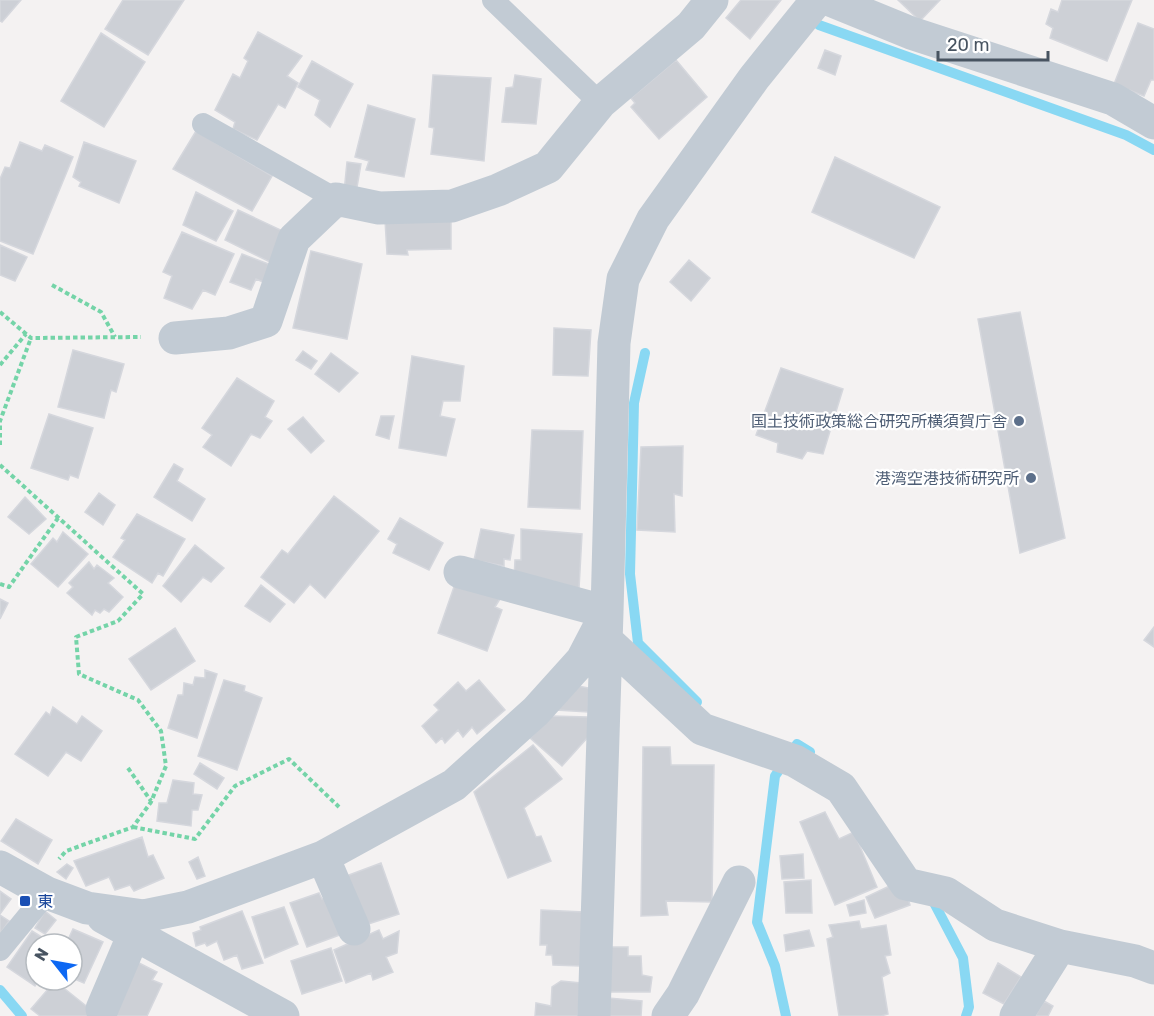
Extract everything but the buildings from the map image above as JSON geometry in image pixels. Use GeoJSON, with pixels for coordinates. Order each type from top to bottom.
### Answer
{"type":"FeatureCollection","features":[{"type":"Feature","properties":{"kind":"street"},"geometry":{"type":"LineString","coordinates":[[175,338],[229,333],[266,321],[294,239],[336,199],[378,208],[452,206],[498,190],[548,167],[600,103],[691,26],[712,0]]}},
{"type":"Feature","properties":{"kind":"street"},"geometry":{"type":"LineString","coordinates":[[594,1016],[614,343],[623,279],[653,219],[754,78],[817,0]]}},
{"type":"Feature","properties":{"kind":"street"},"geometry":{"type":"LineString","coordinates":[[830,0],[911,33],[1113,99],[1154,123]]}},
{"type":"Feature","properties":{"kind":"street"},"geometry":{"type":"LineString","coordinates":[[460,572],[606,626],[702,729],[784,757],[841,789],[906,884],[946,893],[995,925],[1060,946],[1135,961],[1154,968]]}},
{"type":"Feature","properties":{"kind":"street"},"geometry":{"type":"LineString","coordinates":[[87,908],[144,916],[188,907],[323,857],[374,830],[454,785],[536,711],[582,660],[606,626]]}},
{"type":"Feature","properties":{"kind":"street"},"geometry":{"type":"LineString","coordinates":[[323,857],[354,929]]}},
{"type":"Feature","properties":{"kind":"street"},"geometry":{"type":"LineString","coordinates":[[0,867],[41,889],[87,908],[283,1016]]}},
{"type":"Feature","properties":{"kind":"street"},"geometry":{"type":"LineString","coordinates":[[668,1016],[683,994],[739,882]]}},
{"type":"Feature","properties":{"kind":"street"},"geometry":{"type":"LineString","coordinates":[[102,1009],[134,934]]}},
{"type":"Feature","properties":{"kind":"street"},"geometry":{"type":"LineString","coordinates":[[1016,1016],[1060,946]]}},
{"type":"Feature","properties":{"kind":"lane"},"geometry":{"type":"LineString","coordinates":[[493,0],[600,103]]}},
{"type":"Feature","properties":{"kind":"lane"},"geometry":{"type":"LineString","coordinates":[[203,124],[336,199]]}},
{"type":"Feature","properties":{"kind":"lane"},"geometry":{"type":"LineString","coordinates":[[0,950],[41,889]]}},
{"type":"Feature","properties":{"kind":"path"},"geometry":{"type":"LineString","coordinates":[[52,285],[101,312],[115,337]]}},
{"type":"Feature","properties":{"kind":"path"},"geometry":{"type":"LineString","coordinates":[[0,312],[31,338],[175,338]]}},
{"type":"Feature","properties":{"kind":"path"},"geometry":{"type":"LineString","coordinates":[[0,365],[26,334]]}},
{"type":"Feature","properties":{"kind":"path"},"geometry":{"type":"LineString","coordinates":[[0,445],[0,421],[31,338]]}},
{"type":"Feature","properties":{"kind":"path"},"geometry":{"type":"LineString","coordinates":[[0,465],[143,594],[118,621],[76,636],[79,674],[138,700],[161,731],[166,766],[151,802],[133,826]]}},
{"type":"Feature","properties":{"kind":"path"},"geometry":{"type":"LineString","coordinates":[[0,584],[9,587],[58,518]]}},
{"type":"Feature","properties":{"kind":"path"},"geometry":{"type":"LineString","coordinates":[[41,889],[66,851],[133,826],[195,839],[235,786],[290,759],[335,804],[374,830]]}},
{"type":"Feature","properties":{"kind":"path"},"geometry":{"type":"LineString","coordinates":[[128,768],[151,802]]}},
{"type":"Feature","properties":{"kind":"waterway"},"geometry":{"type":"LineString","coordinates":[[819,25],[1126,135],[1154,150]]}},
{"type":"Feature","properties":{"kind":"waterway"},"geometry":{"type":"LineString","coordinates":[[645,353],[634,403],[630,574],[638,643],[697,702]]}},
{"type":"Feature","properties":{"kind":"waterway"},"geometry":{"type":"LineString","coordinates":[[786,1016],[775,966],[757,922],[775,776],[797,744],[810,752]]}},
{"type":"Feature","properties":{"kind":"waterway"},"geometry":{"type":"LineString","coordinates":[[931,897],[963,958],[969,1007],[966,1016]]}},
{"type":"Feature","properties":{"kind":"waterway"},"geometry":{"type":"LineString","coordinates":[[0,990],[22,1016]]}},
{"type":"Feature","properties":{"kind":"place","name":"国土技術政策総合研究所横須賀庁舎"},"geometry":{"type":"Point","coordinates":[1019,421]}},
{"type":"Feature","properties":{"kind":"place","name":"港湾空港技術研究所"},"geometry":{"type":"Point","coordinates":[1031,478]}},
{"type":"Feature","properties":{"kind":"place","name":"東"},"geometry":{"type":"Point","coordinates":[25,901]}}]}
